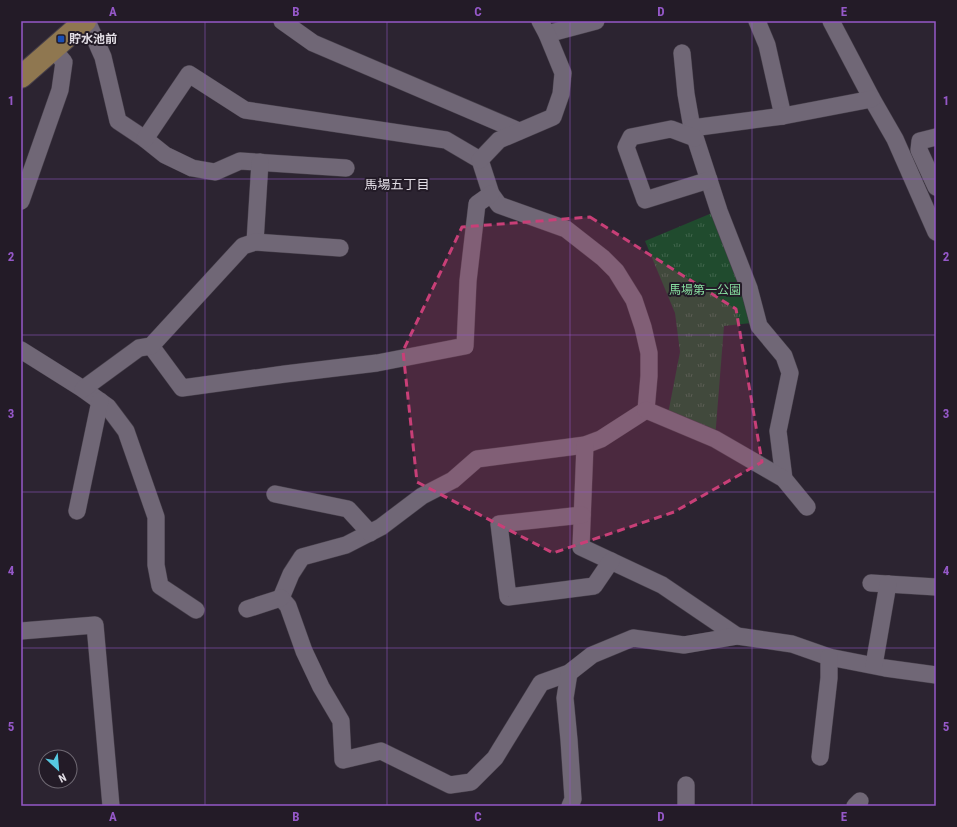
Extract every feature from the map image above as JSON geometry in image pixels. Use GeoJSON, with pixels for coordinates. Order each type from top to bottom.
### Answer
{"type":"FeatureCollection","features":[{"type":"Feature","properties":{"kind":"main road"},"geometry":{"type":"LineString","coordinates":[[21,77],[86,21]]}},
{"type":"Feature","properties":{"kind":"street"},"geometry":{"type":"LineString","coordinates":[[86,21],[104,57],[118,121],[166,155],[192,168],[215,172],[240,161],[346,168]]}},
{"type":"Feature","properties":{"kind":"street"},"geometry":{"type":"LineString","coordinates":[[282,21],[314,43],[519,131]]}},
{"type":"Feature","properties":{"kind":"street"},"geometry":{"type":"LineString","coordinates":[[480,160],[499,140],[553,117],[561,94],[563,73],[544,27],[596,21]]}},
{"type":"Feature","properties":{"kind":"street"},"geometry":{"type":"LineString","coordinates":[[757,21],[768,46],[783,116]]}},
{"type":"Feature","properties":{"kind":"street"},"geometry":{"type":"LineString","coordinates":[[831,21],[895,139],[936,232]]}},
{"type":"Feature","properties":{"kind":"street"},"geometry":{"type":"LineString","coordinates":[[21,201],[60,90],[64,62],[53,49]]}},
{"type":"Feature","properties":{"kind":"street"},"geometry":{"type":"LineString","coordinates":[[682,53],[686,94],[694,133],[719,211],[749,288],[759,326],[784,356],[790,373],[778,431],[784,479]]}},
{"type":"Feature","properties":{"kind":"street"},"geometry":{"type":"LineString","coordinates":[[145,139],[189,74],[245,110],[446,140],[480,160],[491,194],[500,206],[566,229],[603,258],[616,271],[634,300],[643,327],[649,353],[649,376],[646,410]]}},
{"type":"Feature","properties":{"kind":"street"},"geometry":{"type":"LineString","coordinates":[[709,180],[645,200],[626,147],[631,137],[671,130],[694,133],[872,99]]}},
{"type":"Feature","properties":{"kind":"street"},"geometry":{"type":"LineString","coordinates":[[936,137],[920,141],[919,150],[936,187]]}},
{"type":"Feature","properties":{"kind":"street"},"geometry":{"type":"LineString","coordinates":[[255,242],[260,162]]}},
{"type":"Feature","properties":{"kind":"street"},"geometry":{"type":"LineString","coordinates":[[151,346],[182,388],[377,363],[465,346],[468,281],[477,204],[491,194]]}},
{"type":"Feature","properties":{"kind":"street"},"geometry":{"type":"LineString","coordinates":[[83,389],[139,348],[151,346],[243,246],[255,242],[340,248]]}},
{"type":"Feature","properties":{"kind":"street"},"geometry":{"type":"LineString","coordinates":[[21,350],[83,389],[108,407],[126,431],[156,517],[156,565],[160,586],[196,610]]}},
{"type":"Feature","properties":{"kind":"street"},"geometry":{"type":"LineString","coordinates":[[77,511],[100,401]]}},
{"type":"Feature","properties":{"kind":"street"},"geometry":{"type":"LineString","coordinates":[[646,410],[715,439],[784,479],[807,507]]}},
{"type":"Feature","properties":{"kind":"street"},"geometry":{"type":"LineString","coordinates":[[282,598],[291,574],[302,556],[346,545],[381,527],[422,496],[453,480],[477,459],[585,445],[600,439],[646,410]]}},
{"type":"Feature","properties":{"kind":"street"},"geometry":{"type":"LineString","coordinates":[[585,445],[581,547],[662,585],[737,636]]}},
{"type":"Feature","properties":{"kind":"street"},"geometry":{"type":"LineString","coordinates":[[275,494],[348,509],[370,533]]}},
{"type":"Feature","properties":{"kind":"street"},"geometry":{"type":"LineString","coordinates":[[582,515],[499,524],[508,597],[594,586],[611,561]]}},
{"type":"Feature","properties":{"kind":"street"},"geometry":{"type":"LineString","coordinates":[[871,583],[936,586]]}},
{"type":"Feature","properties":{"kind":"street"},"geometry":{"type":"LineString","coordinates":[[874,665],[888,584]]}},
{"type":"Feature","properties":{"kind":"street"},"geometry":{"type":"LineString","coordinates":[[247,608],[282,598]]}},
{"type":"Feature","properties":{"kind":"street"},"geometry":{"type":"LineString","coordinates":[[282,598],[288,606],[304,651],[321,687],[341,721],[343,760],[381,751],[450,785],[471,782],[495,758],[541,683],[569,673],[592,655],[633,638],[684,644],[737,636],[792,644],[829,657],[936,675]]}},
{"type":"Feature","properties":{"kind":"street"},"geometry":{"type":"LineString","coordinates":[[21,631],[95,625],[111,806]]}},
{"type":"Feature","properties":{"kind":"street"},"geometry":{"type":"LineString","coordinates":[[820,757],[829,678],[829,657]]}},
{"type":"Feature","properties":{"kind":"street"},"geometry":{"type":"LineString","coordinates":[[569,673],[565,698],[573,799],[570,806]]}},
{"type":"Feature","properties":{"kind":"street"},"geometry":{"type":"LineString","coordinates":[[686,785],[686,806]]}},
{"type":"Feature","properties":{"kind":"highlighted area"},"geometry":{"type":"Polygon","coordinates":[[[590,217],[736,309],[762,462],[674,512],[553,553],[417,482],[403,351],[462,227],[590,217]]]}},
{"type":"Feature","properties":{"kind":"green space","name":"馬場第一公園"},"geometry":{"type":"Polygon","coordinates":[[[712,213],[747,298],[751,323],[724,326],[715,439],[667,419],[680,352],[675,313],[645,241],[712,213]]]}},
{"type":"Feature","properties":{"kind":"place","name":"貯水池前"},"geometry":{"type":"Point","coordinates":[61,39]}},
{"type":"Feature","properties":{"kind":"district","name":"馬場五丁目"},"geometry":{"type":"Point","coordinates":[397,184]}}]}
